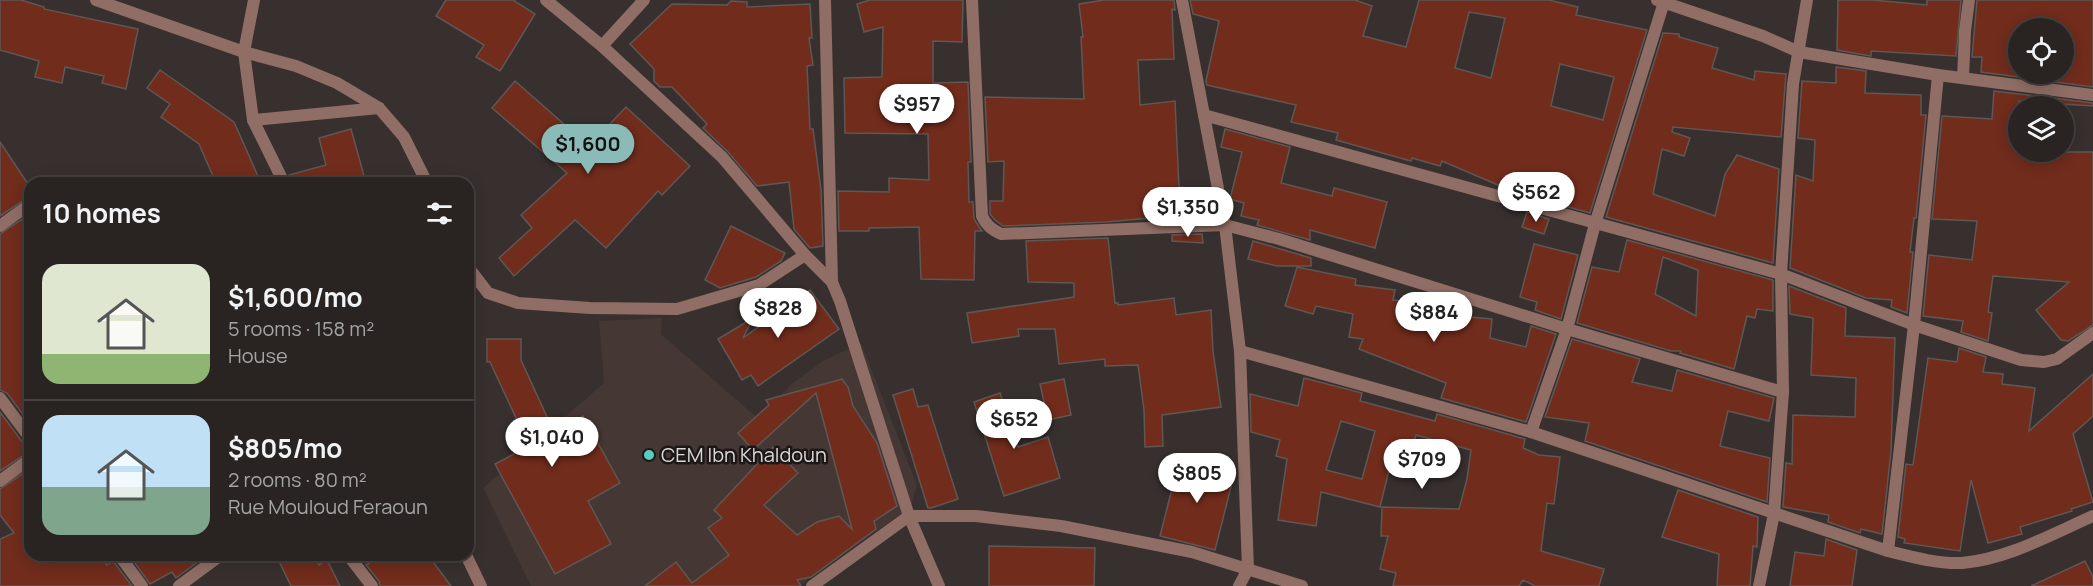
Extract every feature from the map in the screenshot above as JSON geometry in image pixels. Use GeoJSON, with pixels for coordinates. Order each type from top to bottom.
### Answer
{"type":"FeatureCollection","features":[{"type":"Feature","properties":{"kind":"street"},"geometry":{"type":"LineString","coordinates":[[96,0],[244,52],[296,66],[337,83],[379,108],[404,137],[424,177]]}},
{"type":"Feature","properties":{"kind":"street"},"geometry":{"type":"LineString","coordinates":[[254,0],[244,52],[254,120],[282,177]]}},
{"type":"Feature","properties":{"kind":"street"},"geometry":{"type":"LineString","coordinates":[[546,0],[602,46],[722,157],[805,255],[832,282],[840,300],[909,516],[939,586]]}},
{"type":"Feature","properties":{"kind":"street"},"geometry":{"type":"LineString","coordinates":[[602,46],[644,0]]}},
{"type":"Feature","properties":{"kind":"street"},"geometry":{"type":"LineString","coordinates":[[825,0],[832,282]]}},
{"type":"Feature","properties":{"kind":"street"},"geometry":{"type":"LineString","coordinates":[[972,0],[982,216],[985,224],[1000,234],[1225,225],[1279,238],[1567,329],[1783,392]]}},
{"type":"Feature","properties":{"kind":"street"},"geometry":{"type":"LineString","coordinates":[[1182,0],[1225,225],[1240,351],[1248,569],[1239,586]]}},
{"type":"Feature","properties":{"kind":"street"},"geometry":{"type":"LineString","coordinates":[[1759,586],[1774,514],[1783,392],[1781,274],[1793,84],[1808,0]]}},
{"type":"Feature","properties":{"kind":"street"},"geometry":{"type":"LineString","coordinates":[[1963,78],[1968,0]]}},
{"type":"Feature","properties":{"kind":"street"},"geometry":{"type":"LineString","coordinates":[[1530,432],[1567,329],[1594,224],[1660,1],[1763,36],[1799,52],[1938,75],[2093,95]]}},
{"type":"Feature","properties":{"kind":"street"},"geometry":{"type":"LineString","coordinates":[[1888,551],[1914,326],[1938,75]]}},
{"type":"Feature","properties":{"kind":"street"},"geometry":{"type":"LineString","coordinates":[[254,120],[379,108]]}},
{"type":"Feature","properties":{"kind":"street"},"geometry":{"type":"LineString","coordinates":[[1204,116],[1781,274],[1914,326],[2021,360],[2057,359],[2093,333]]}},
{"type":"Feature","properties":{"kind":"street"},"geometry":{"type":"LineString","coordinates":[[0,226],[24,208]]}},
{"type":"Feature","properties":{"kind":"street"},"geometry":{"type":"LineString","coordinates":[[474,275],[488,293],[518,303],[590,308],[677,309],[759,285],[805,255]]}},
{"type":"Feature","properties":{"kind":"street"},"geometry":{"type":"LineString","coordinates":[[1240,351],[1530,432],[1888,551],[1922,559],[1961,563],[1987,558],[2024,547],[2093,516]]}},
{"type":"Feature","properties":{"kind":"street"},"geometry":{"type":"LineString","coordinates":[[0,398],[24,430]]}},
{"type":"Feature","properties":{"kind":"street"},"geometry":{"type":"LineString","coordinates":[[0,481],[24,463]]}},
{"type":"Feature","properties":{"kind":"street"},"geometry":{"type":"LineString","coordinates":[[812,586],[909,516],[976,516],[1061,526],[1192,552],[1302,586]]}},
{"type":"Feature","properties":{"kind":"street"},"geometry":{"type":"LineString","coordinates":[[123,561],[142,586]]}},
{"type":"Feature","properties":{"kind":"street"},"geometry":{"type":"LineString","coordinates":[[179,586],[213,561]]}},
{"type":"Feature","properties":{"kind":"street"},"geometry":{"type":"LineString","coordinates":[[353,561],[372,586]]}},
{"type":"Feature","properties":{"kind":"street"},"geometry":{"type":"LineString","coordinates":[[469,561],[481,586]]}},
{"type":"Feature","properties":{"kind":"shaded area","name":"CEM Ibn Khaldoun"},"geometry":{"type":"Polygon","coordinates":[[[662,318],[661,334],[761,421],[790,385],[823,361],[861,343],[917,485],[911,507],[798,586],[531,586],[483,488],[604,383],[599,321],[662,318]]]}},
{"type":"Feature","properties":{"kind":"building"},"geometry":{"type":"Polygon","coordinates":[[[0,0],[21,0],[44,7],[44,9],[138,29],[126,89],[102,83],[104,76],[65,67],[62,83],[35,77],[39,61],[0,50],[0,0]]]}},
{"type":"Feature","properties":{"kind":"building"},"geometry":{"type":"Polygon","coordinates":[[[446,0],[513,0],[535,14],[500,71],[476,57],[484,45],[436,16],[446,0]]]}},
{"type":"Feature","properties":{"kind":"building"},"geometry":{"type":"Polygon","coordinates":[[[870,0],[963,0],[962,42],[933,41],[933,83],[968,82],[971,162],[968,162],[969,202],[973,202],[974,219],[982,231],[975,231],[974,280],[921,279],[919,227],[839,231],[838,191],[889,192],[889,178],[929,180],[928,134],[845,133],[844,78],[882,77],[883,27],[864,32],[857,4],[870,0]]]}},
{"type":"Feature","properties":{"kind":"building"},"geometry":{"type":"Polygon","coordinates":[[[1104,0],[1174,0],[1175,10],[1172,9],[1174,59],[1138,60],[1140,105],[1175,101],[1179,187],[1196,189],[1200,218],[1173,219],[1173,216],[1106,222],[1003,226],[990,214],[990,201],[1003,201],[1004,161],[988,162],[985,97],[1084,99],[1081,37],[1083,37],[1079,4],[1104,0]]]}},
{"type":"Feature","properties":{"kind":"building"},"geometry":{"type":"Polygon","coordinates":[[[1190,0],[1355,0],[1372,6],[1363,36],[1406,47],[1419,0],[1549,0],[1578,7],[1576,15],[1647,30],[1590,213],[1512,191],[1442,161],[1440,166],[1412,158],[1411,161],[1336,140],[1338,133],[1291,122],[1296,105],[1207,85],[1219,21],[1193,14],[1190,0]],[[1469,12],[1455,68],[1491,78],[1505,18],[1469,12]],[[1560,64],[1551,106],[1603,120],[1614,77],[1560,64]]]}},
{"type":"Feature","properties":{"kind":"building"},"geometry":{"type":"Polygon","coordinates":[[[1838,0],[1873,0],[1927,5],[1927,0],[1961,0],[1956,56],[1871,51],[1871,56],[1837,50],[1838,0]]]}},
{"type":"Feature","properties":{"kind":"building"},"geometry":{"type":"Polygon","coordinates":[[[1977,0],[2093,0],[2093,87],[2071,84],[2074,84],[2074,18],[2008,18],[2008,76],[1981,72],[1982,57],[1972,57],[1977,0]]]}},
{"type":"Feature","properties":{"kind":"building"},"geometry":{"type":"Polygon","coordinates":[[[731,1],[747,2],[747,7],[810,4],[812,38],[809,38],[813,65],[807,66],[810,129],[813,129],[821,190],[823,246],[810,248],[794,229],[789,182],[757,186],[728,152],[703,128],[707,124],[672,87],[660,87],[654,81],[654,69],[630,44],[672,4],[727,5],[731,1]]]}},
{"type":"Feature","properties":{"kind":"building"},"geometry":{"type":"Polygon","coordinates":[[[1663,33],[1679,34],[1679,37],[1718,48],[1712,68],[1754,80],[1755,71],[1786,74],[1781,137],[1673,127],[1672,132],[1690,138],[1684,156],[1662,149],[1653,194],[1715,216],[1725,174],[1737,155],[1779,169],[1773,263],[1606,217],[1663,33]]]}},
{"type":"Feature","properties":{"kind":"building"},"geometry":{"type":"Polygon","coordinates":[[[1836,67],[1866,71],[1865,93],[1921,95],[1921,115],[1926,115],[1916,218],[1914,218],[1910,252],[1913,252],[1907,313],[1891,307],[1892,300],[1866,298],[1790,268],[1796,175],[1813,181],[1815,140],[1798,138],[1802,81],[1836,83],[1836,67]]]}},
{"type":"Feature","properties":{"kind":"building"},"geometry":{"type":"Polygon","coordinates":[[[160,70],[234,122],[258,177],[213,177],[199,144],[161,117],[170,104],[147,88],[160,70]]]}},
{"type":"Feature","properties":{"kind":"building"},"geometry":{"type":"Polygon","coordinates":[[[515,81],[589,146],[626,107],[690,166],[662,195],[658,191],[606,248],[575,220],[514,276],[499,258],[532,228],[521,215],[567,173],[492,108],[515,81]]]}},
{"type":"Feature","properties":{"kind":"building"},"geometry":{"type":"Polygon","coordinates":[[[1994,91],[2035,96],[2008,96],[2008,162],[2074,162],[2074,152],[2093,152],[2093,325],[2068,341],[2061,340],[2036,310],[2069,282],[1993,276],[1988,312],[1992,313],[1988,341],[1961,332],[1963,321],[1923,316],[1929,255],[1972,260],[1977,221],[1932,219],[1942,116],[1992,119],[1994,91]]]}},
{"type":"Feature","properties":{"kind":"building"},"geometry":{"type":"Polygon","coordinates":[[[2074,101],[2093,103],[2093,106],[2074,105],[2074,101]]]}},
{"type":"Feature","properties":{"kind":"building"},"geometry":{"type":"Polygon","coordinates":[[[351,129],[364,177],[290,177],[289,175],[326,165],[319,138],[351,129]]]}},
{"type":"Feature","properties":{"kind":"building"},"geometry":{"type":"Polygon","coordinates":[[[1225,129],[1290,147],[1281,183],[1332,196],[1334,188],[1387,202],[1375,248],[1310,230],[1310,240],[1257,225],[1259,220],[1241,216],[1244,203],[1230,199],[1242,152],[1221,147],[1225,129]]]}},
{"type":"Feature","properties":{"kind":"building"},"geometry":{"type":"Polygon","coordinates":[[[0,142],[24,178],[24,200],[0,216],[0,142]]]}},
{"type":"Feature","properties":{"kind":"building"},"geometry":{"type":"Polygon","coordinates":[[[1527,212],[1549,219],[1544,234],[1522,227],[1527,212]]]}},
{"type":"Feature","properties":{"kind":"building"},"geometry":{"type":"Polygon","coordinates":[[[24,218],[24,416],[7,393],[0,390],[0,234],[24,218]]]}},
{"type":"Feature","properties":{"kind":"building"},"geometry":{"type":"Polygon","coordinates":[[[731,226],[785,253],[781,261],[756,277],[720,288],[705,280],[731,226]]]}},
{"type":"Feature","properties":{"kind":"building"},"geometry":{"type":"Polygon","coordinates":[[[1202,234],[1203,243],[1172,241],[1172,235],[1202,234]]]}},
{"type":"Feature","properties":{"kind":"building"},"geometry":{"type":"Polygon","coordinates":[[[1108,238],[1115,303],[1118,305],[1174,298],[1176,315],[1211,310],[1213,351],[1221,407],[1162,415],[1163,446],[1145,447],[1144,410],[1138,365],[1105,366],[1105,359],[1059,364],[1055,329],[1018,329],[1019,336],[972,343],[967,313],[1074,297],[1074,283],[1028,282],[1026,241],[1108,238]]]}},
{"type":"Feature","properties":{"kind":"building"},"geometry":{"type":"Polygon","coordinates":[[[1627,240],[1773,280],[1773,311],[1757,309],[1755,318],[1747,316],[1734,369],[1680,353],[1681,351],[1671,351],[1577,323],[1592,267],[1619,272],[1627,240]],[[1663,257],[1655,294],[1696,316],[1698,270],[1663,257]]]}},
{"type":"Feature","properties":{"kind":"building"},"geometry":{"type":"Polygon","coordinates":[[[1253,241],[1311,258],[1311,266],[1277,266],[1248,259],[1253,241]]]}},
{"type":"Feature","properties":{"kind":"building"},"geometry":{"type":"Polygon","coordinates":[[[1534,244],[1578,255],[1561,319],[1535,310],[1537,302],[1520,297],[1534,244]]]}},
{"type":"Feature","properties":{"kind":"building"},"geometry":{"type":"Polygon","coordinates":[[[1297,267],[1356,279],[1355,285],[1395,290],[1393,300],[1438,304],[1437,314],[1492,319],[1490,338],[1526,347],[1531,326],[1556,334],[1526,422],[1441,398],[1446,383],[1359,349],[1363,339],[1349,337],[1353,314],[1316,306],[1313,314],[1285,306],[1297,267]]]}},
{"type":"Feature","properties":{"kind":"building"},"geometry":{"type":"Polygon","coordinates":[[[1789,286],[1846,308],[1845,336],[1895,338],[1891,451],[1882,534],[1861,529],[1860,533],[1828,522],[1829,515],[1783,507],[1786,463],[1792,464],[1793,415],[1855,417],[1856,378],[1811,375],[1813,318],[1790,314],[1789,286]]]}},
{"type":"Feature","properties":{"kind":"building"},"geometry":{"type":"Polygon","coordinates":[[[767,290],[759,306],[742,298],[761,293],[767,290]]]}},
{"type":"Feature","properties":{"kind":"building"},"geometry":{"type":"Polygon","coordinates":[[[810,290],[839,329],[758,386],[751,375],[742,380],[718,339],[753,318],[743,338],[810,290]]]}},
{"type":"Feature","properties":{"kind":"building"},"geometry":{"type":"Polygon","coordinates":[[[487,339],[521,339],[521,360],[554,432],[583,416],[620,483],[588,501],[611,544],[555,574],[495,464],[529,446],[490,362],[487,362],[487,339]]]}},
{"type":"Feature","properties":{"kind":"building"},"geometry":{"type":"Polygon","coordinates":[[[1572,339],[1640,359],[1632,382],[1672,391],[1677,370],[1774,398],[1769,421],[1728,411],[1720,446],[1770,458],[1767,502],[1585,441],[1589,423],[1545,417],[1572,339]]]}},
{"type":"Feature","properties":{"kind":"building"},"geometry":{"type":"Polygon","coordinates":[[[1959,348],[1986,357],[1983,372],[2003,374],[2002,384],[2035,388],[2029,431],[2093,374],[2093,416],[2073,434],[2093,502],[2020,527],[2022,534],[1988,543],[1971,480],[1960,551],[1904,543],[1905,539],[1898,537],[1906,464],[1913,465],[1928,358],[1957,362],[1959,348]]]}},
{"type":"Feature","properties":{"kind":"building"},"geometry":{"type":"Polygon","coordinates":[[[1304,378],[1362,393],[1360,401],[1435,421],[1437,414],[1525,439],[1523,448],[1539,455],[1560,457],[1554,504],[1547,503],[1541,551],[1604,569],[1599,586],[1535,586],[1523,580],[1519,586],[1393,586],[1396,573],[1380,569],[1388,536],[1381,536],[1382,507],[1459,509],[1467,479],[1471,450],[1416,435],[1407,466],[1391,462],[1380,507],[1321,492],[1316,526],[1278,520],[1287,459],[1276,456],[1280,440],[1251,432],[1250,394],[1298,406],[1304,378]],[[1341,421],[1326,470],[1362,479],[1375,431],[1341,421]]]}},
{"type":"Feature","properties":{"kind":"building"},"geometry":{"type":"Polygon","coordinates":[[[842,379],[848,387],[853,406],[877,443],[897,506],[874,521],[876,529],[811,577],[797,580],[801,586],[645,586],[676,562],[692,583],[729,555],[708,528],[722,518],[714,510],[773,447],[798,473],[764,505],[797,535],[817,522],[839,516],[852,529],[816,393],[753,450],[738,433],[769,405],[766,400],[842,379]]]}},
{"type":"Feature","properties":{"kind":"building"},"geometry":{"type":"Polygon","coordinates":[[[1064,379],[1071,415],[1048,420],[1040,384],[1064,379]]]}},
{"type":"Feature","properties":{"kind":"building"},"geometry":{"type":"Polygon","coordinates":[[[913,389],[918,407],[928,405],[958,499],[931,508],[928,508],[893,395],[913,389]]]}},
{"type":"Feature","properties":{"kind":"building"},"geometry":{"type":"Polygon","coordinates":[[[1000,393],[1018,447],[1048,437],[1060,478],[1004,496],[974,402],[1000,393]]]}},
{"type":"Feature","properties":{"kind":"building"},"geometry":{"type":"Polygon","coordinates":[[[0,412],[24,443],[24,455],[0,471],[0,412]]]}},
{"type":"Feature","properties":{"kind":"building"},"geometry":{"type":"Polygon","coordinates":[[[1180,457],[1229,469],[1231,487],[1215,550],[1160,536],[1180,457]]]}},
{"type":"Feature","properties":{"kind":"building"},"geometry":{"type":"Polygon","coordinates":[[[24,473],[24,561],[104,561],[107,565],[113,561],[132,586],[0,586],[0,539],[14,533],[0,515],[0,489],[24,473]]]}},
{"type":"Feature","properties":{"kind":"building"},"geometry":{"type":"Polygon","coordinates":[[[1678,490],[1758,517],[1757,547],[1753,546],[1750,586],[1717,586],[1719,554],[1662,537],[1678,490]]]}},
{"type":"Feature","properties":{"kind":"building"},"geometry":{"type":"Polygon","coordinates":[[[1826,539],[1857,550],[1852,586],[1790,586],[1795,552],[1824,556],[1826,539]]]}},
{"type":"Feature","properties":{"kind":"building"},"geometry":{"type":"Polygon","coordinates":[[[989,546],[1095,548],[1094,586],[989,586],[989,546]]]}},
{"type":"Feature","properties":{"kind":"building"},"geometry":{"type":"Polygon","coordinates":[[[133,561],[199,561],[176,578],[172,572],[150,584],[133,561]]]}},
{"type":"Feature","properties":{"kind":"building"},"geometry":{"type":"Polygon","coordinates":[[[279,561],[317,561],[319,565],[328,561],[340,586],[291,586],[279,561]]]}},
{"type":"Feature","properties":{"kind":"building"},"geometry":{"type":"Polygon","coordinates":[[[372,561],[432,561],[451,586],[380,586],[379,581],[366,565],[372,561]]]}},
{"type":"Feature","properties":{"kind":"building"},"geometry":{"type":"Polygon","coordinates":[[[2085,561],[2093,577],[2093,586],[2031,586],[2085,561]]]}},
{"type":"Feature","properties":{"kind":"place","name":"CEM Ibn Khaldoun"},"geometry":{"type":"Point","coordinates":[649,455]}}]}
